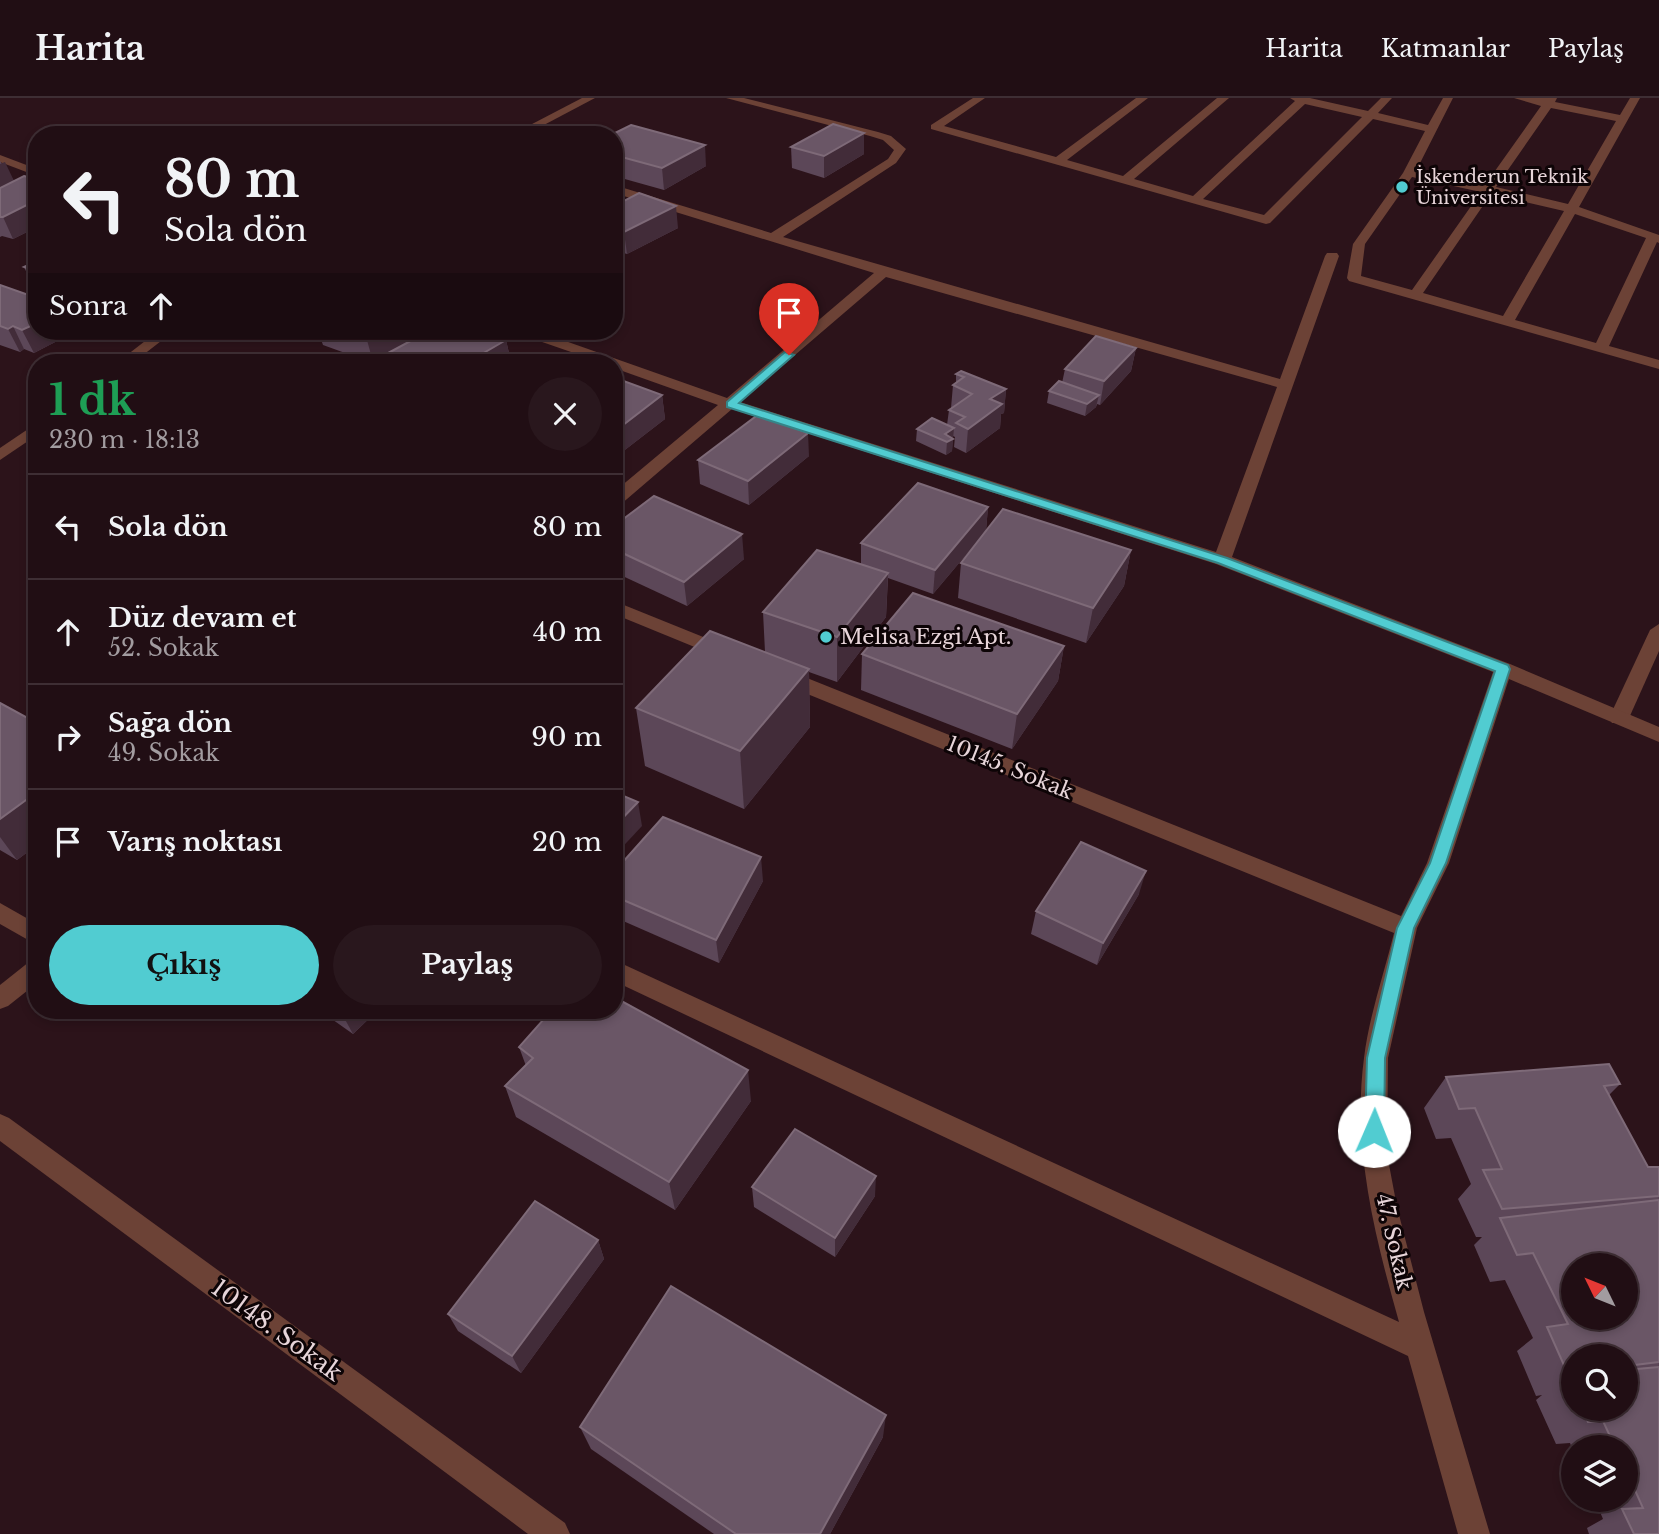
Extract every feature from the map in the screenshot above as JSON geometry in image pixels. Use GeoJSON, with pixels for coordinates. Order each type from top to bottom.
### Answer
{"type":"FeatureCollection","features":[{"type":"Feature","properties":{"kind":"street"},"geometry":{"type":"LineString","coordinates":[[534,126],[590,98]]}},
{"type":"Feature","properties":{"kind":"street"},"geometry":{"type":"LineString","coordinates":[[731,98],[874,134],[887,138],[900,149],[892,161],[774,237]]}},
{"type":"Feature","properties":{"kind":"street"},"geometry":{"type":"LineString","coordinates":[[980,98],[935,127],[1266,220],[1387,98]]}},
{"type":"Feature","properties":{"kind":"street"},"geometry":{"type":"LineString","coordinates":[[1059,161],[1143,98]]}},
{"type":"Feature","properties":{"kind":"street"},"geometry":{"type":"LineString","coordinates":[[1126,180],[1224,98]]}},
{"type":"Feature","properties":{"kind":"street"},"geometry":{"type":"LineString","coordinates":[[1448,98],[1409,173],[1359,244],[1354,278],[1659,365]]}},
{"type":"Feature","properties":{"kind":"street"},"geometry":{"type":"LineString","coordinates":[[1519,98],[1550,101],[1623,119]]}},
{"type":"Feature","properties":{"kind":"street"},"geometry":{"type":"LineString","coordinates":[[1507,322],[1635,98]]}},
{"type":"Feature","properties":{"kind":"street"},"geometry":{"type":"LineString","coordinates":[[1196,200],[1301,99],[1432,130]]}},
{"type":"Feature","properties":{"kind":"street"},"geometry":{"type":"LineString","coordinates":[[1415,295],[1550,101]]}},
{"type":"Feature","properties":{"kind":"street"},"geometry":{"type":"LineString","coordinates":[[0,158],[28,169]]}},
{"type":"Feature","properties":{"kind":"street"},"geometry":{"type":"LineString","coordinates":[[1409,173],[1572,208],[1621,223],[1656,238],[1601,348]]}},
{"type":"Feature","properties":{"kind":"street"},"geometry":{"type":"LineString","coordinates":[[623,192],[884,272],[1286,385]]}},
{"type":"Feature","properties":{"kind":"street"},"geometry":{"type":"LineString","coordinates":[[1222,561],[1332,256]]}},
{"type":"Feature","properties":{"kind":"street"},"geometry":{"type":"LineString","coordinates":[[623,494],[884,272]]}},
{"type":"Feature","properties":{"kind":"street"},"geometry":{"type":"LineString","coordinates":[[136,354],[155,340]]}},
{"type":"Feature","properties":{"kind":"street"},"geometry":{"type":"LineString","coordinates":[[550,340],[591,354]]}},
{"type":"Feature","properties":{"kind":"street"},"geometry":{"type":"LineString","coordinates":[[623,365],[731,404],[1222,561],[1503,669],[1659,735]]}},
{"type":"Feature","properties":{"kind":"street"},"geometry":{"type":"LineString","coordinates":[[0,455],[28,435]]}},
{"type":"Feature","properties":{"kind":"street"},"geometry":{"type":"LineString","coordinates":[[623,611],[744,660]]}},
{"type":"Feature","properties":{"kind":"street"},"geometry":{"type":"LineString","coordinates":[[1619,718],[1659,630]]}},
{"type":"Feature","properties":{"kind":"street","name":"47. Sokak"},"geometry":{"type":"LineString","coordinates":[[1474,1534],[1420,1347],[1384,1207],[1374,1154],[1376,1058],[1406,928],[1438,863],[1503,669]]}},
{"type":"Feature","properties":{"kind":"street","name":"10145. Sokak"},"geometry":{"type":"LineString","coordinates":[[770,670],[1406,928]]}},
{"type":"Feature","properties":{"kind":"street"},"geometry":{"type":"LineString","coordinates":[[0,912],[28,930]]}},
{"type":"Feature","properties":{"kind":"street"},"geometry":{"type":"LineString","coordinates":[[623,974],[1420,1347]]}},
{"type":"Feature","properties":{"kind":"street"},"geometry":{"type":"LineString","coordinates":[[0,999],[28,977]]}},
{"type":"Feature","properties":{"kind":"street","name":"10148. Sokak"},"geometry":{"type":"LineString","coordinates":[[0,1126],[554,1534]]}},
{"type":"Feature","properties":{"kind":"building"},"geometry":{"type":"Polygon","coordinates":[[[833,124],[864,133],[824,156],[791,147],[833,124]]]}},
{"type":"Feature","properties":{"kind":"building"},"geometry":{"type":"Polygon","coordinates":[[[631,125],[705,145],[662,168],[623,157],[623,129],[631,125]]]}},
{"type":"Feature","properties":{"kind":"building"},"geometry":{"type":"Polygon","coordinates":[[[24,176],[28,177],[28,204],[0,217],[0,188],[24,176]]]}},
{"type":"Feature","properties":{"kind":"building"},"geometry":{"type":"Polygon","coordinates":[[[639,193],[676,206],[624,232],[623,201],[639,193]]]}},
{"type":"Feature","properties":{"kind":"building"},"geometry":{"type":"Polygon","coordinates":[[[0,285],[28,295],[28,327],[22,330],[13,326],[8,329],[0,326],[0,285]]]}},
{"type":"Feature","properties":{"kind":"building"},"geometry":{"type":"Polygon","coordinates":[[[1096,336],[1136,348],[1104,381],[1065,369],[1096,336]]]}},
{"type":"Feature","properties":{"kind":"building"},"geometry":{"type":"Polygon","coordinates":[[[412,340],[506,340],[482,354],[390,352],[412,340]]]}},
{"type":"Feature","properties":{"kind":"building"},"geometry":{"type":"Polygon","coordinates":[[[961,371],[1006,389],[990,399],[1002,404],[968,429],[956,423],[965,417],[949,410],[972,394],[953,385],[964,377],[956,374],[961,371]]]}},
{"type":"Feature","properties":{"kind":"building"},"geometry":{"type":"Polygon","coordinates":[[[623,381],[662,395],[623,425],[623,381]]]}},
{"type":"Feature","properties":{"kind":"building"},"geometry":{"type":"Polygon","coordinates":[[[1059,381],[1099,395],[1087,404],[1049,391],[1059,381]]]}},
{"type":"Feature","properties":{"kind":"building"},"geometry":{"type":"Polygon","coordinates":[[[759,414],[808,433],[748,481],[698,460],[759,414]]]}},
{"type":"Feature","properties":{"kind":"building"},"geometry":{"type":"Polygon","coordinates":[[[932,418],[954,428],[945,434],[953,439],[947,442],[917,429],[932,418]]]}},
{"type":"Feature","properties":{"kind":"building"},"geometry":{"type":"Polygon","coordinates":[[[918,483],[988,507],[935,570],[861,543],[918,483]]]}},
{"type":"Feature","properties":{"kind":"building"},"geometry":{"type":"Polygon","coordinates":[[[654,496],[742,534],[684,582],[623,553],[623,519],[654,496]]]}},
{"type":"Feature","properties":{"kind":"building"},"geometry":{"type":"Polygon","coordinates":[[[1003,509],[1131,550],[1093,608],[961,563],[1003,509]]]}},
{"type":"Feature","properties":{"kind":"building"},"geometry":{"type":"Polygon","coordinates":[[[817,550],[888,573],[837,637],[763,612],[817,550]]]}},
{"type":"Feature","properties":{"kind":"building"},"geometry":{"type":"Polygon","coordinates":[[[913,593],[1064,646],[1017,714],[862,654],[913,593]]]}},
{"type":"Feature","properties":{"kind":"building"},"geometry":{"type":"Polygon","coordinates":[[[710,631],[809,669],[740,751],[636,708],[710,631]]]}},
{"type":"Feature","properties":{"kind":"building"},"geometry":{"type":"Polygon","coordinates":[[[0,703],[28,718],[28,799],[0,819],[0,703]]]}},
{"type":"Feature","properties":{"kind":"building"},"geometry":{"type":"Polygon","coordinates":[[[623,796],[638,802],[623,818],[623,796]]]}},
{"type":"Feature","properties":{"kind":"building"},"geometry":{"type":"Polygon","coordinates":[[[663,817],[761,857],[716,940],[623,900],[623,862],[663,817]]]}},
{"type":"Feature","properties":{"kind":"building"},"geometry":{"type":"Polygon","coordinates":[[[1081,842],[1146,871],[1103,943],[1036,911],[1081,842]]]}},
{"type":"Feature","properties":{"kind":"building"},"geometry":{"type":"Polygon","coordinates":[[[623,1002],[748,1070],[669,1182],[505,1086],[533,1058],[519,1047],[544,1019],[623,1019],[623,1002]]]}},
{"type":"Feature","properties":{"kind":"building"},"geometry":{"type":"Polygon","coordinates":[[[1609,1064],[1620,1084],[1604,1086],[1648,1167],[1659,1167],[1659,1196],[1502,1209],[1483,1170],[1502,1169],[1475,1108],[1459,1109],[1446,1077],[1609,1064]]]}},
{"type":"Feature","properties":{"kind":"building"},"geometry":{"type":"Polygon","coordinates":[[[795,1129],[876,1176],[835,1238],[752,1187],[795,1129]]]}},
{"type":"Feature","properties":{"kind":"building"},"geometry":{"type":"Polygon","coordinates":[[[1659,1200],[1659,1362],[1638,1365],[1638,1344],[1561,1344],[1561,1358],[1547,1327],[1561,1325],[1561,1330],[1638,1330],[1638,1253],[1561,1253],[1561,1310],[1533,1253],[1517,1255],[1500,1218],[1659,1200]]]}},
{"type":"Feature","properties":{"kind":"building"},"geometry":{"type":"Polygon","coordinates":[[[535,1201],[598,1240],[512,1356],[448,1314],[535,1201]]]}},
{"type":"Feature","properties":{"kind":"building"},"geometry":{"type":"Polygon","coordinates":[[[671,1286],[886,1415],[820,1534],[736,1534],[580,1427],[671,1286]]]}},
{"type":"Feature","properties":{"kind":"building"},"geometry":{"type":"Polygon","coordinates":[[[1659,1367],[1659,1534],[1634,1534],[1623,1512],[1638,1512],[1638,1508],[1643,1508],[1638,1497],[1638,1435],[1609,1435],[1603,1421],[1638,1421],[1638,1369],[1659,1367]]]}},
{"type":"Feature","properties":{"kind":"place","name":"İskenderun Teknik Üniversitesi"},"geometry":{"type":"Point","coordinates":[1402,187]}},
{"type":"Feature","properties":{"kind":"place","name":"Melisa Ezgi Apt."},"geometry":{"type":"Point","coordinates":[826,637]}},
{"type":"Feature","properties":{"kind":"route"},"geometry":{"type":"LineString","coordinates":[[789,355],[731,404],[1222,561],[1503,669],[1438,863],[1406,928],[1376,1058],[1374,1131]]}}]}
